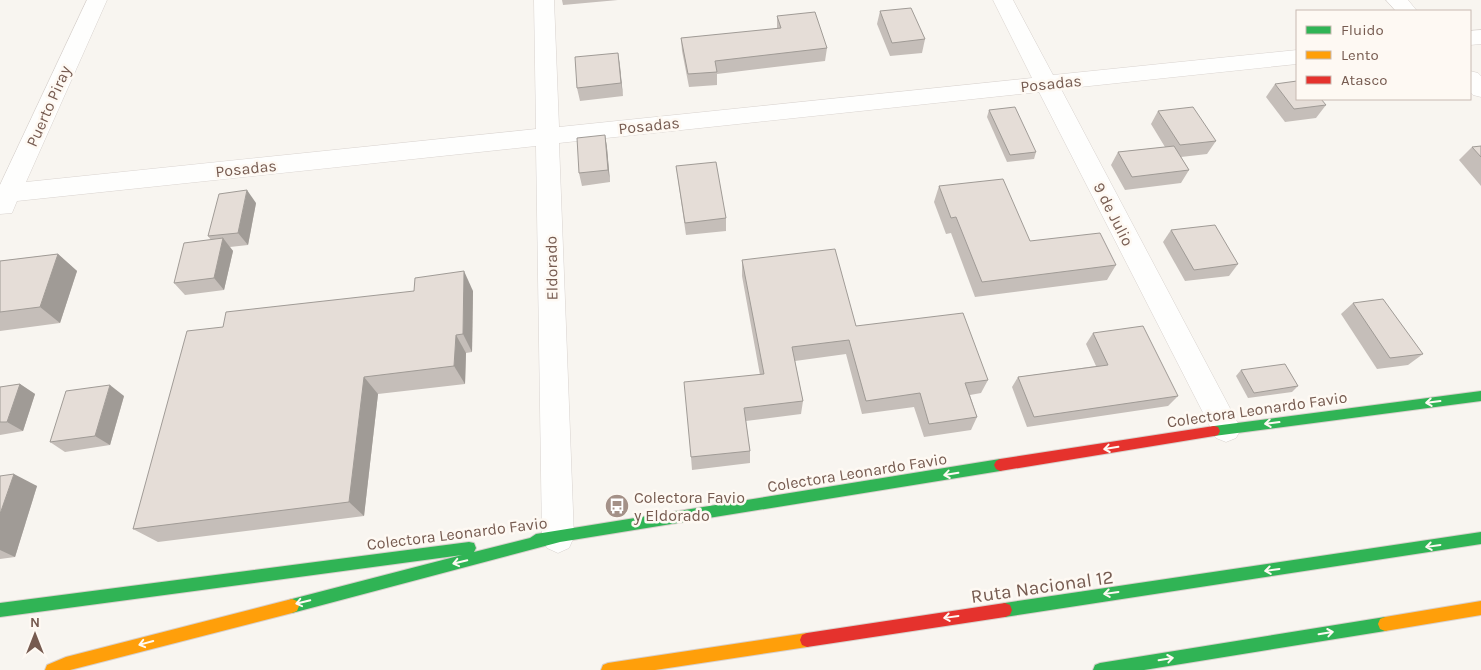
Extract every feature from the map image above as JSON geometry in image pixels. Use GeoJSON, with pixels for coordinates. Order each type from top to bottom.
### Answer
{"type":"FeatureCollection","features":[{"type":"Feature","properties":{"kind":"main road","name":"Colectora Leonardo Favio"},"geometry":{"type":"LineString","coordinates":[[0,610],[558,537],[1226,429],[1481,396]]}},
{"type":"Feature","properties":{"kind":"main road"},"geometry":{"type":"LineString","coordinates":[[52,670],[76,661],[558,537]]}},
{"type":"Feature","properties":{"kind":"main road","name":"Ruta Nacional 12"},"geometry":{"type":"LineString","coordinates":[[608,670],[1481,538]]}},
{"type":"Feature","properties":{"kind":"main road"},"geometry":{"type":"LineString","coordinates":[[1100,670],[1481,608]]}},
{"type":"Feature","properties":{"kind":"street","name":"Puerto Piray"},"geometry":{"type":"LineString","coordinates":[[3,200],[97,0]]}},
{"type":"Feature","properties":{"kind":"street","name":"Eldorado"},"geometry":{"type":"LineString","coordinates":[[544,0],[558,537]]}},
{"type":"Feature","properties":{"kind":"street","name":"9 de Julio"},"geometry":{"type":"LineString","coordinates":[[1003,0],[1226,429]]}},
{"type":"Feature","properties":{"kind":"street"},"geometry":{"type":"LineString","coordinates":[[1396,0],[1406,10]]}},
{"type":"Feature","properties":{"kind":"street","name":"Posadas"},"geometry":{"type":"LineString","coordinates":[[3,200],[548,136],[1296,57]]}},
{"type":"Feature","properties":{"kind":"street"},"geometry":{"type":"LineString","coordinates":[[1471,79],[1481,90]]}},
{"type":"Feature","properties":{"kind":"building"},"geometry":{"type":"Polygon","coordinates":[[[911,8],[925,39],[892,43],[880,11],[911,8]]]}},
{"type":"Feature","properties":{"kind":"building"},"geometry":{"type":"Polygon","coordinates":[[[815,12],[827,48],[715,61],[717,72],[688,74],[681,38],[781,28],[777,16],[815,12]]]}},
{"type":"Feature","properties":{"kind":"building"},"geometry":{"type":"Polygon","coordinates":[[[618,53],[621,83],[577,88],[575,57],[618,53]]]}},
{"type":"Feature","properties":{"kind":"building"},"geometry":{"type":"Polygon","coordinates":[[[1296,81],[1296,100],[1322,100],[1326,105],[1294,109],[1275,84],[1296,81]]]}},
{"type":"Feature","properties":{"kind":"building"},"geometry":{"type":"Polygon","coordinates":[[[1015,107],[1036,152],[1010,155],[989,110],[1015,107]]]}},
{"type":"Feature","properties":{"kind":"building"},"geometry":{"type":"Polygon","coordinates":[[[1193,107],[1216,141],[1180,145],[1158,111],[1193,107]]]}},
{"type":"Feature","properties":{"kind":"building"},"geometry":{"type":"Polygon","coordinates":[[[605,135],[608,170],[579,173],[577,138],[605,135]]]}},
{"type":"Feature","properties":{"kind":"building"},"geometry":{"type":"Polygon","coordinates":[[[1174,146],[1189,170],[1132,177],[1118,152],[1174,146]]]}},
{"type":"Feature","properties":{"kind":"building"},"geometry":{"type":"Polygon","coordinates":[[[1481,146],[1481,157],[1472,147],[1481,146]]]}},
{"type":"Feature","properties":{"kind":"building"},"geometry":{"type":"Polygon","coordinates":[[[716,162],[726,218],[685,223],[676,166],[716,162]]]}},
{"type":"Feature","properties":{"kind":"building"},"geometry":{"type":"Polygon","coordinates":[[[1003,179],[1030,241],[1100,233],[1116,265],[982,282],[956,217],[951,218],[939,186],[1003,179]]]}},
{"type":"Feature","properties":{"kind":"building"},"geometry":{"type":"Polygon","coordinates":[[[247,190],[238,233],[208,236],[219,194],[247,190]]]}},
{"type":"Feature","properties":{"kind":"building"},"geometry":{"type":"Polygon","coordinates":[[[1215,225],[1238,264],[1194,270],[1171,230],[1215,225]]]}},
{"type":"Feature","properties":{"kind":"building"},"geometry":{"type":"Polygon","coordinates":[[[223,238],[214,278],[174,283],[184,243],[223,238]]]}},
{"type":"Feature","properties":{"kind":"building"},"geometry":{"type":"Polygon","coordinates":[[[835,249],[856,326],[963,313],[988,380],[965,383],[977,417],[929,424],[920,393],[866,401],[849,340],[792,347],[803,401],[744,408],[750,451],[691,457],[684,382],[764,374],[742,260],[835,249]]]}},
{"type":"Feature","properties":{"kind":"building"},"geometry":{"type":"Polygon","coordinates":[[[58,254],[40,307],[0,312],[0,261],[58,254]]]}},
{"type":"Feature","properties":{"kind":"building"},"geometry":{"type":"Polygon","coordinates":[[[464,271],[463,334],[456,335],[454,366],[364,377],[349,502],[133,529],[187,331],[223,327],[226,312],[414,291],[415,278],[464,271]]]}},
{"type":"Feature","properties":{"kind":"building"},"geometry":{"type":"Polygon","coordinates":[[[1383,299],[1423,354],[1390,358],[1353,303],[1383,299]]]}},
{"type":"Feature","properties":{"kind":"building"},"geometry":{"type":"Polygon","coordinates":[[[1143,326],[1178,396],[1034,417],[1018,377],[1108,365],[1093,333],[1143,326]]]}},
{"type":"Feature","properties":{"kind":"building"},"geometry":{"type":"Polygon","coordinates":[[[1285,364],[1298,386],[1254,393],[1241,370],[1285,364]]]}},
{"type":"Feature","properties":{"kind":"building"},"geometry":{"type":"Polygon","coordinates":[[[20,384],[7,422],[0,422],[0,387],[20,384]]]}},
{"type":"Feature","properties":{"kind":"building"},"geometry":{"type":"Polygon","coordinates":[[[110,385],[95,436],[50,442],[66,391],[110,385]]]}},
{"type":"Feature","properties":{"kind":"building"},"geometry":{"type":"Polygon","coordinates":[[[14,474],[0,514],[0,476],[14,474]]]}},
{"type":"Feature","properties":{"kind":"traffic: fast"},"geometry":{"type":"LineString","coordinates":[[1214,431],[1481,396]]}},
{"type":"Feature","properties":{"kind":"traffic: fast"},"geometry":{"type":"LineString","coordinates":[[536,540],[1000,465]]}},
{"type":"Feature","properties":{"kind":"traffic: fast"},"geometry":{"type":"LineString","coordinates":[[292,606],[558,537]]}},
{"type":"Feature","properties":{"kind":"traffic: fast"},"geometry":{"type":"LineString","coordinates":[[1005,610],[1481,538]]}},
{"type":"Feature","properties":{"kind":"traffic: fast"},"geometry":{"type":"LineString","coordinates":[[0,610],[469,548]]}},
{"type":"Feature","properties":{"kind":"traffic: fast"},"geometry":{"type":"LineString","coordinates":[[1100,670],[1385,624]]}},
{"type":"Feature","properties":{"kind":"traffic: slow"},"geometry":{"type":"LineString","coordinates":[[52,670],[66,664],[292,606]]}},
{"type":"Feature","properties":{"kind":"traffic: slow"},"geometry":{"type":"LineString","coordinates":[[1385,624],[1481,608]]}},
{"type":"Feature","properties":{"kind":"traffic: slow"},"geometry":{"type":"LineString","coordinates":[[608,670],[807,640]]}},
{"type":"Feature","properties":{"kind":"traffic: jam"},"geometry":{"type":"LineString","coordinates":[[1000,465],[1214,431]]}},
{"type":"Feature","properties":{"kind":"traffic: jam"},"geometry":{"type":"LineString","coordinates":[[807,640],[1005,610]]}},
{"type":"Feature","properties":{"kind":"place","name":"Colectora Favio y Eldorado"},"geometry":{"type":"Point","coordinates":[617,506]}}]}
